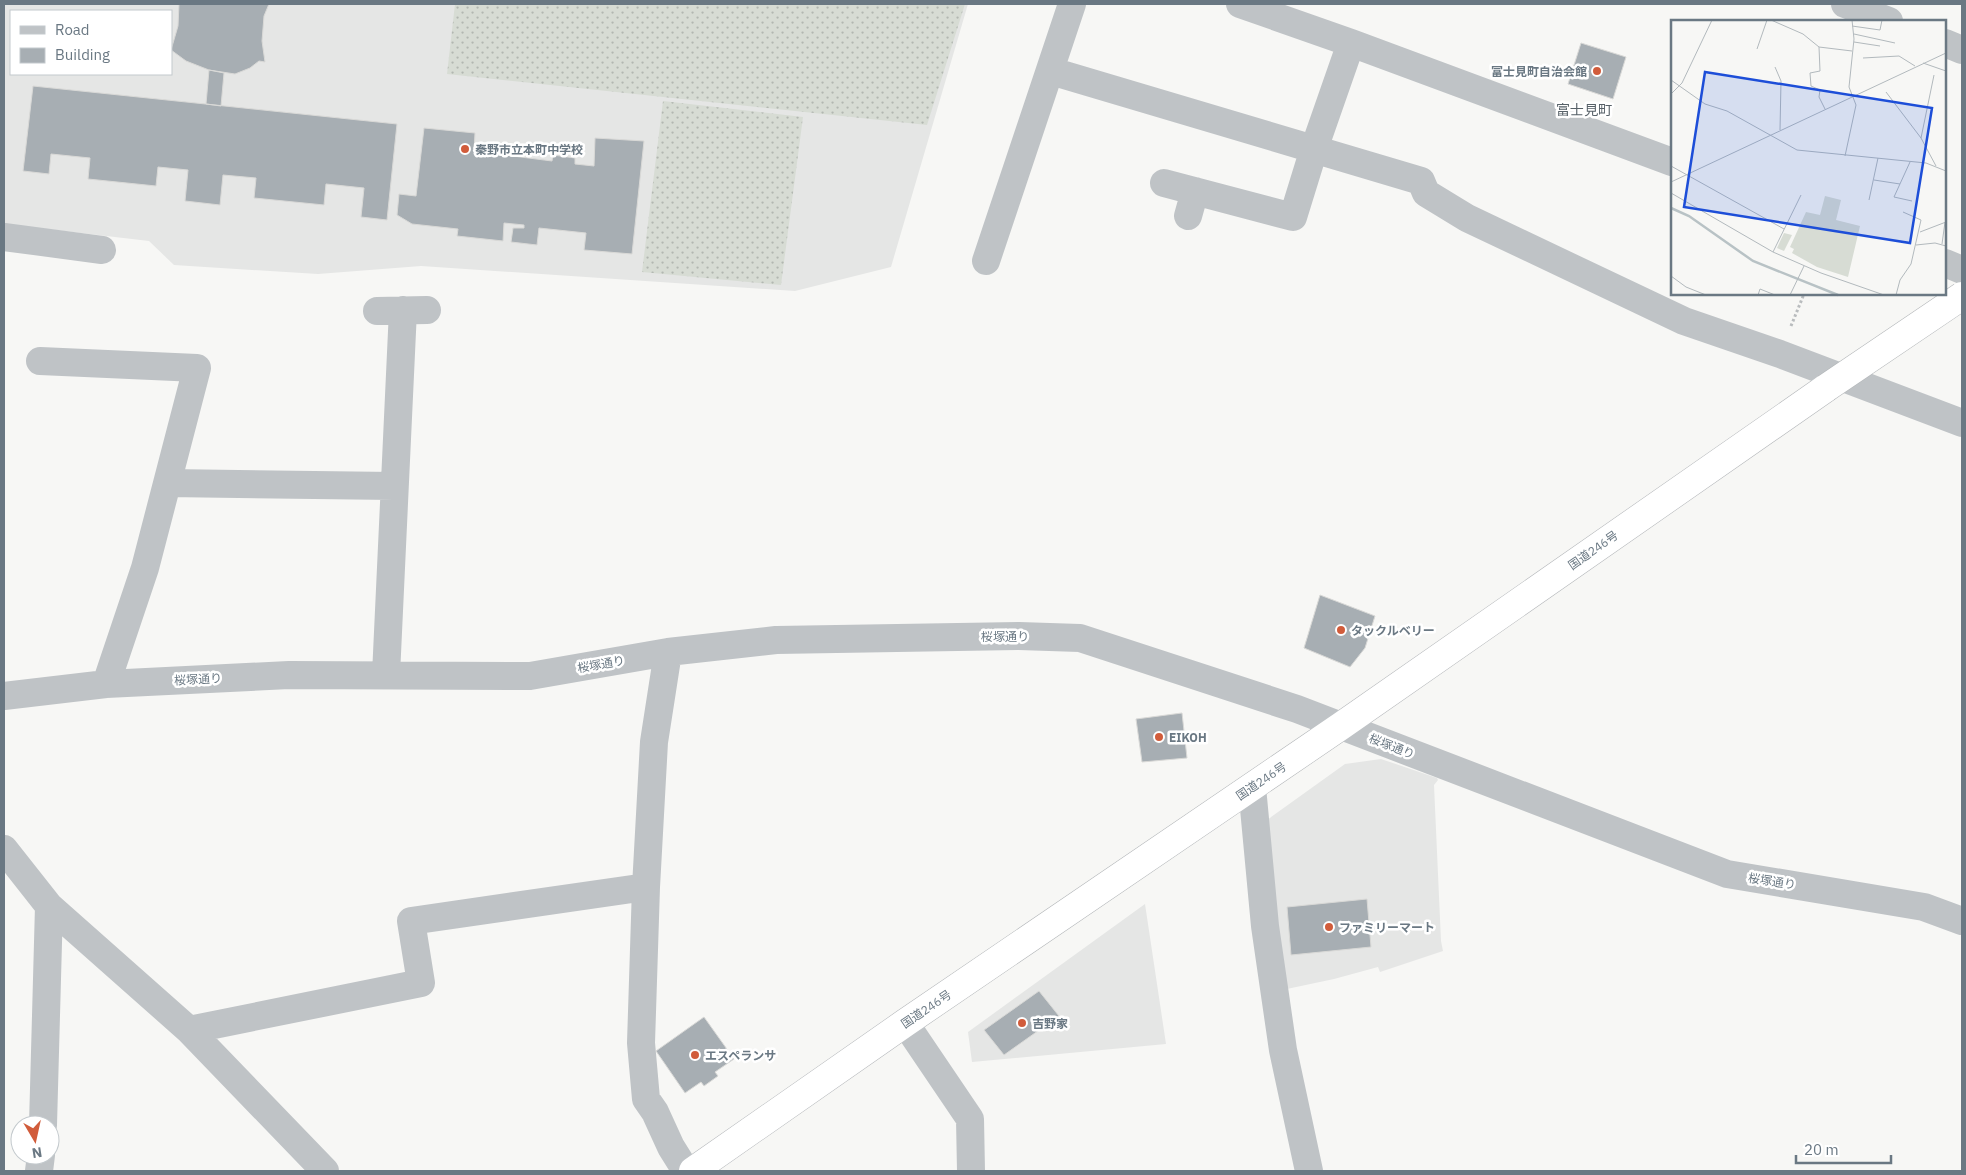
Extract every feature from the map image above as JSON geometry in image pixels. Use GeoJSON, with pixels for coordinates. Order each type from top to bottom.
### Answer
{"type":"FeatureCollection","features":[{"type":"Feature","properties":{"kind":"highway","name":"国道246号"},"geometry":{"type":"LineString","coordinates":[[693,1171],[1962,296]]}},
{"type":"Feature","properties":{"kind":"street"},"geometry":{"type":"LineString","coordinates":[[986,261],[1072,4]]}},
{"type":"Feature","properties":{"kind":"street"},"geometry":{"type":"LineString","coordinates":[[1240,4],[1671,162]]}},
{"type":"Feature","properties":{"kind":"street"},"geometry":{"type":"LineString","coordinates":[[1845,4],[1887,20]]}},
{"type":"Feature","properties":{"kind":"street"},"geometry":{"type":"LineString","coordinates":[[1164,183],[1192,203],[1293,217],[1314,149],[1351,43]]}},
{"type":"Feature","properties":{"kind":"street"},"geometry":{"type":"LineString","coordinates":[[1946,43],[1962,50]]}},
{"type":"Feature","properties":{"kind":"street"},"geometry":{"type":"LineString","coordinates":[[1051,71],[1421,181],[1426,193],[1467,218],[1684,321],[1780,354],[1962,423]]}},
{"type":"Feature","properties":{"kind":"street"},"geometry":{"type":"LineString","coordinates":[[4,237],[102,250]]}},
{"type":"Feature","properties":{"kind":"street"},"geometry":{"type":"LineString","coordinates":[[1946,263],[1962,270]]}},
{"type":"Feature","properties":{"kind":"street"},"geometry":{"type":"LineString","coordinates":[[386,675],[402,310]]}},
{"type":"Feature","properties":{"kind":"street"},"geometry":{"type":"LineString","coordinates":[[40,361],[197,368],[145,568],[106,684]]}},
{"type":"Feature","properties":{"kind":"street"},"geometry":{"type":"LineString","coordinates":[[168,483],[394,486]]}},
{"type":"Feature","properties":{"kind":"street","name":"桜塚通り"},"geometry":{"type":"LineString","coordinates":[[4,696],[106,684],[289,675],[530,676],[668,652],[776,640],[1019,636],[1080,638],[1297,709],[1727,874],[1924,906],[1962,921]]}},
{"type":"Feature","properties":{"kind":"street"},"geometry":{"type":"LineString","coordinates":[[668,652],[654,742],[646,887],[641,1043],[646,1099],[655,1112],[671,1147],[686,1171]]}},
{"type":"Feature","properties":{"kind":"street"},"geometry":{"type":"LineString","coordinates":[[1252,787],[1265,926],[1283,1050],[1309,1171]]}},
{"type":"Feature","properties":{"kind":"street"},"geometry":{"type":"LineString","coordinates":[[4,849],[49,906],[188,1030],[325,1171]]}},
{"type":"Feature","properties":{"kind":"street"},"geometry":{"type":"LineString","coordinates":[[188,1030],[421,983],[411,921],[646,887]]}},
{"type":"Feature","properties":{"kind":"street"},"geometry":{"type":"LineString","coordinates":[[43,1115],[49,906]]}},
{"type":"Feature","properties":{"kind":"street"},"geometry":{"type":"LineString","coordinates":[[905,1023],[970,1119],[971,1171]]}},
{"type":"Feature","properties":{"kind":"shaded area","name":"秦野市立本町中学校"},"geometry":{"type":"Polygon","coordinates":[[[4,4],[968,4],[891,267],[795,291],[421,266],[318,274],[174,265],[149,241],[4,224],[4,4]]]}},
{"type":"Feature","properties":{"kind":"shaded area"},"geometry":{"type":"Polygon","coordinates":[[[455,4],[965,4],[927,125],[447,74],[455,4]]]}},
{"type":"Feature","properties":{"kind":"shaded area"},"geometry":{"type":"Polygon","coordinates":[[[663,101],[803,117],[781,285],[642,272],[663,101]]]}},
{"type":"Feature","properties":{"kind":"shaded area"},"geometry":{"type":"Polygon","coordinates":[[[1381,759],[1437,778],[1438,780],[1434,785],[1443,951],[1380,972],[1378,967],[1282,990],[1267,820],[1345,764],[1381,759]]]}},
{"type":"Feature","properties":{"kind":"shaded area"},"geometry":{"type":"Polygon","coordinates":[[[1145,904],[1166,1044],[972,1062],[968,1032],[1145,904]]]}},
{"type":"Feature","properties":{"kind":"building"},"geometry":{"type":"Polygon","coordinates":[[[179,4],[269,4],[264,16],[262,41],[265,62],[259,61],[250,68],[235,74],[209,70],[186,61],[172,51],[178,26],[179,4]]]}},
{"type":"Feature","properties":{"kind":"building","name":"富士見町自治会館"},"geometry":{"type":"Polygon","coordinates":[[[1581,43],[1626,57],[1613,99],[1568,84],[1581,43]]]}},
{"type":"Feature","properties":{"kind":"building"},"geometry":{"type":"Polygon","coordinates":[[[209,70],[224,73],[221,106],[206,104],[209,70]]]}},
{"type":"Feature","properties":{"kind":"building"},"geometry":{"type":"Polygon","coordinates":[[[33,86],[397,124],[387,220],[361,217],[364,188],[326,184],[324,205],[254,198],[256,178],[223,175],[220,205],[185,201],[188,170],[158,167],[156,186],[88,179],[90,158],[51,154],[49,174],[23,171],[33,86]]]}},
{"type":"Feature","properties":{"kind":"building"},"geometry":{"type":"Polygon","coordinates":[[[424,128],[475,133],[474,151],[552,161],[553,155],[575,158],[575,164],[594,166],[595,138],[644,141],[632,254],[584,250],[586,233],[539,228],[537,245],[511,242],[513,228],[524,228],[524,225],[504,223],[503,241],[457,236],[458,229],[412,224],[397,215],[399,194],[416,196],[424,128]]]}},
{"type":"Feature","properties":{"kind":"building"},"geometry":{"type":"Polygon","coordinates":[[[1320,595],[1375,616],[1365,648],[1350,667],[1304,648],[1320,595]]]}},
{"type":"Feature","properties":{"kind":"building"},"geometry":{"type":"Polygon","coordinates":[[[1182,713],[1187,758],[1142,762],[1136,719],[1182,713]]]}},
{"type":"Feature","properties":{"kind":"building","name":"ファミリーマート"},"geometry":{"type":"Polygon","coordinates":[[[1367,899],[1371,947],[1291,955],[1287,907],[1367,899]]]}},
{"type":"Feature","properties":{"kind":"building","name":"吉野家"},"geometry":{"type":"Polygon","coordinates":[[[1039,991],[1059,1016],[1004,1055],[984,1030],[1039,991]]]}},
{"type":"Feature","properties":{"kind":"building","name":"エスペランサ"},"geometry":{"type":"Polygon","coordinates":[[[704,1017],[734,1059],[715,1072],[718,1076],[704,1086],[701,1082],[685,1093],[656,1051],[704,1017]]]}},
{"type":"Feature","properties":{"kind":"place","name":"富士見町自治会館"},"geometry":{"type":"Point","coordinates":[1597,71]}},
{"type":"Feature","properties":{"kind":"place","name":"秦野市立本町中学校"},"geometry":{"type":"Point","coordinates":[465,149]}},
{"type":"Feature","properties":{"kind":"place","name":"タックルベリー"},"geometry":{"type":"Point","coordinates":[1341,630]}},
{"type":"Feature","properties":{"kind":"place","name":"EIKOH"},"geometry":{"type":"Point","coordinates":[1159,737]}},
{"type":"Feature","properties":{"kind":"place","name":"ファミリーマート"},"geometry":{"type":"Point","coordinates":[1329,927]}},
{"type":"Feature","properties":{"kind":"place","name":"吉野家"},"geometry":{"type":"Point","coordinates":[1022,1023]}},
{"type":"Feature","properties":{"kind":"place","name":"エスペランサ"},"geometry":{"type":"Point","coordinates":[695,1055]}},
{"type":"Feature","properties":{"kind":"district","name":"富士見町"},"geometry":{"type":"Point","coordinates":[1584,110]}}]}
